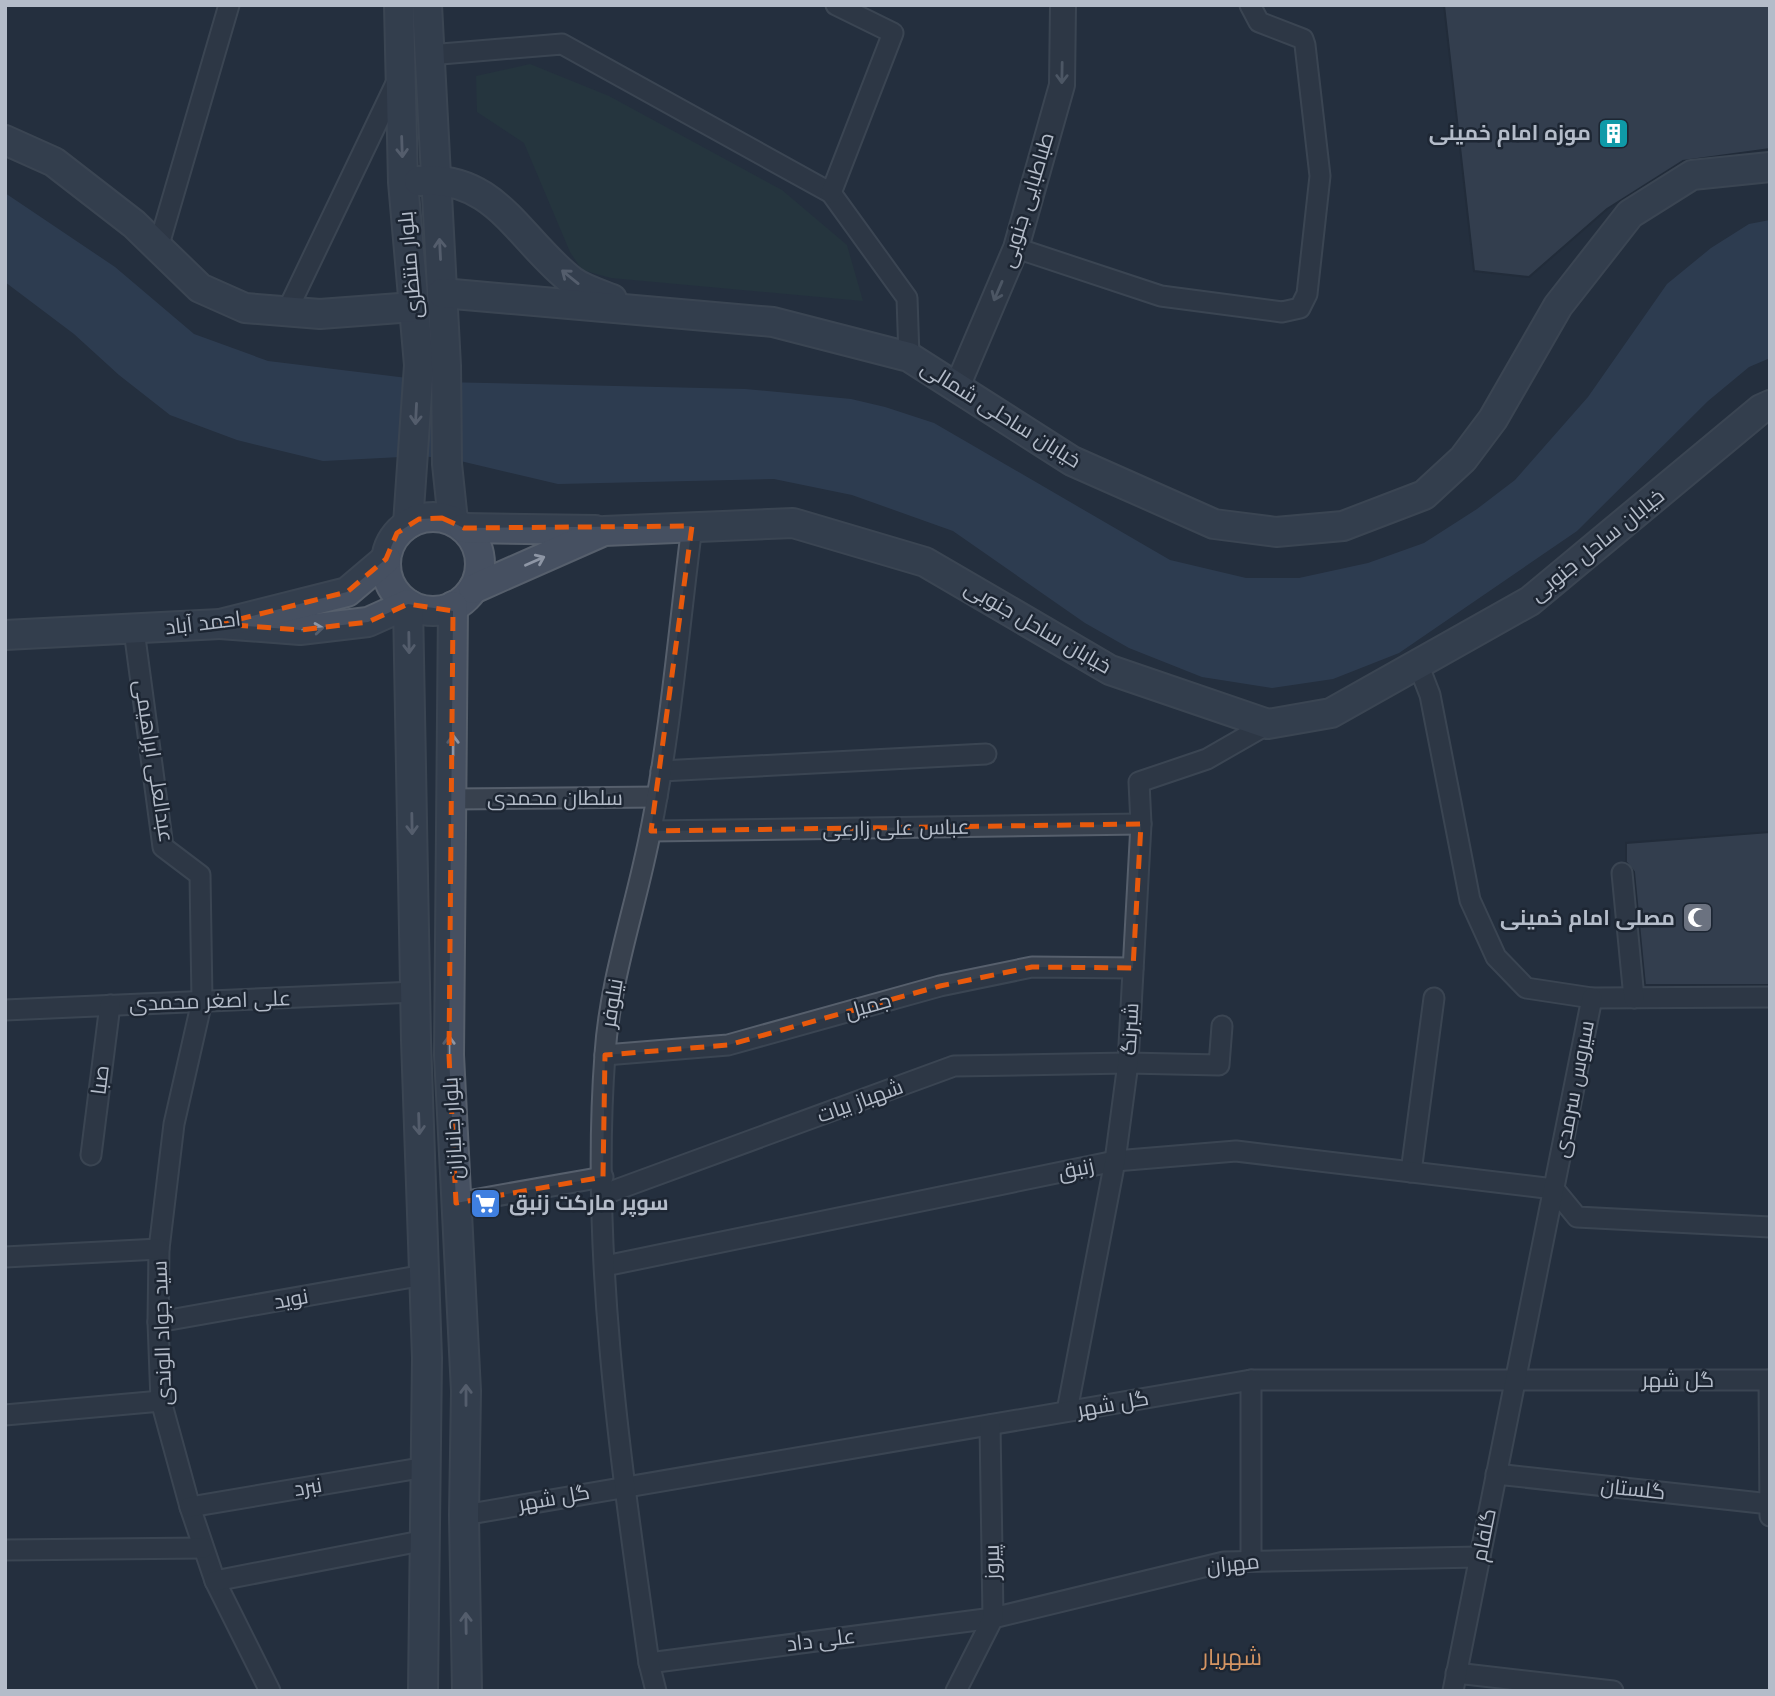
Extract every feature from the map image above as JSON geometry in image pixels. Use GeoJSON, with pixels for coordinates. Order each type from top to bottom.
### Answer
{"type":"FeatureCollection","features":[{"type":"Feature","properties":{"kind":"main road","name":"بلوار منتظری"},"geometry":{"type":"LineString","coordinates":[[399,5],[403,182],[412,307],[432,366],[458,524]]}},
{"type":"Feature","properties":{"kind":"main road","name":"بلوار منتظری"},"geometry":{"type":"LineString","coordinates":[[408,524],[414,463],[442,293],[427,5]]}},
{"type":"Feature","properties":{"kind":"main road"},"geometry":{"type":"LineString","coordinates":[[5,140],[54,162],[134,224],[200,288],[245,308],[320,314],[412,307]]}},
{"type":"Feature","properties":{"kind":"main road","name":"خیابان ساحلی شمالی"},"geometry":{"type":"LineString","coordinates":[[442,293],[773,322],[909,357],[1072,461],[1214,524],[1276,533],[1343,526],[1424,495],[1463,459],[1493,419],[1558,306],[1630,214],[1692,175],[1770,167]]}},
{"type":"Feature","properties":{"kind":"main road"},"geometry":{"type":"LineString","coordinates":[[403,182],[436,179],[465,184],[485,194],[574,282],[631,308]]}},
{"type":"Feature","properties":{"kind":"main road","name":"خیابان ساحل جنوبی"},"geometry":{"type":"LineString","coordinates":[[463,598],[604,531],[793,523],[925,562],[1110,670],[1268,724],[1331,713],[1530,601],[1761,409],[1770,405]]}},
{"type":"Feature","properties":{"kind":"main road"},"geometry":{"type":"LineString","coordinates":[[458,524],[478,550],[480,564],[463,598],[423,610],[408,604],[391,585],[386,559],[393,539],[408,524],[430,517],[458,524],[604,531]]}},
{"type":"Feature","properties":{"kind":"main road","name":"احمد آباد"},"geometry":{"type":"LineString","coordinates":[[5,635],[220,624],[347,592],[386,559]]}},
{"type":"Feature","properties":{"kind":"main road","name":"بلوار جانبازان"},"geometry":{"type":"LineString","coordinates":[[463,598],[452,799],[449,1055],[466,1391],[464,1515],[467,1691]]}},
{"type":"Feature","properties":{"kind":"main road"},"geometry":{"type":"LineString","coordinates":[[220,624],[300,630],[369,622],[408,604]]}},
{"type":"Feature","properties":{"kind":"main road","name":"بلوار جانبازان"},"geometry":{"type":"LineString","coordinates":[[408,604],[415,992],[424,1275],[426,1540],[423,1691]]}},
{"type":"Feature","properties":{"kind":"street"},"geometry":{"type":"LineString","coordinates":[[158,248],[229,5]]}},
{"type":"Feature","properties":{"kind":"street"},"geometry":{"type":"LineString","coordinates":[[831,193],[893,33],[836,5]]}},
{"type":"Feature","properties":{"kind":"street","name":"طباطبایی جنوبی"},"geometry":{"type":"LineString","coordinates":[[957,387],[1016,248],[1062,85],[1063,5]]}},
{"type":"Feature","properties":{"kind":"street"},"geometry":{"type":"LineString","coordinates":[[1016,248],[1161,296],[1282,312],[1300,308],[1307,294],[1320,176],[1305,46],[1303,39],[1259,22],[1250,5]]}},
{"type":"Feature","properties":{"kind":"street"},"geometry":{"type":"LineString","coordinates":[[429,55],[562,44],[831,193],[906,298],[909,357]]}},
{"type":"Feature","properties":{"kind":"street"},"geometry":{"type":"LineString","coordinates":[[287,312],[400,75]]}},
{"type":"Feature","properties":{"kind":"street","name":"نیلوفر"},"geometry":{"type":"LineString","coordinates":[[656,1691],[649,1663],[624,1485],[605,1266],[602,1186],[605,1055],[617,973],[657,797],[692,526]]}},
{"type":"Feature","properties":{"kind":"street","name":"عبدالعلی ابراهیمی"},"geometry":{"type":"LineString","coordinates":[[134,630],[163,848],[200,875],[202,1001]]}},
{"type":"Feature","properties":{"kind":"street","name":"سیروس سرمدی"},"geometry":{"type":"LineString","coordinates":[[1418,664],[1430,695],[1470,900],[1496,957],[1527,988],[1592,998],[1515,1380]]}},
{"type":"Feature","properties":{"kind":"street","name":"شبرنگ"},"geometry":{"type":"LineString","coordinates":[[1067,1411],[1115,1161],[1128,1063],[1141,824],[1139,782],[1207,759],[1268,724]]}},
{"type":"Feature","properties":{"kind":"street"},"geometry":{"type":"LineString","coordinates":[[661,771],[986,754]]}},
{"type":"Feature","properties":{"kind":"street","name":"سلطان محمدی"},"geometry":{"type":"LineString","coordinates":[[452,799],[657,797]]}},
{"type":"Feature","properties":{"kind":"street","name":"عباس علی زارعی"},"geometry":{"type":"LineString","coordinates":[[651,831],[1141,824]]}},
{"type":"Feature","properties":{"kind":"street"},"geometry":{"type":"LineString","coordinates":[[1622,873],[1634,998]]}},
{"type":"Feature","properties":{"kind":"street","name":"جمیل"},"geometry":{"type":"LineString","coordinates":[[605,1055],[728,1045],[940,986],[1032,967],[1133,968]]}},
{"type":"Feature","properties":{"kind":"street","name":"علی اصغر محمدی"},"geometry":{"type":"LineString","coordinates":[[5,1010],[415,992]]}},
{"type":"Feature","properties":{"kind":"street"},"geometry":{"type":"LineString","coordinates":[[1592,998],[1770,997]]}},
{"type":"Feature","properties":{"kind":"street"},"geometry":{"type":"LineString","coordinates":[[1411,1172],[1434,998]]}},
{"type":"Feature","properties":{"kind":"street","name":"سید جواد الوندی"},"geometry":{"type":"LineString","coordinates":[[202,1001],[174,1124],[159,1249],[158,1322],[162,1401],[190,1507],[215,1581],[271,1691]]}},
{"type":"Feature","properties":{"kind":"street","name":"صبا"},"geometry":{"type":"LineString","coordinates":[[91,1155],[110,1005]]}},
{"type":"Feature","properties":{"kind":"street","name":"شهباز بیات"},"geometry":{"type":"LineString","coordinates":[[456,1203],[602,1186],[954,1066],[1128,1063],[1219,1065],[1222,1027]]}},
{"type":"Feature","properties":{"kind":"street","name":"زنبق"},"geometry":{"type":"LineString","coordinates":[[605,1266],[1115,1161],[1236,1152],[1554,1189]]}},
{"type":"Feature","properties":{"kind":"street"},"geometry":{"type":"LineString","coordinates":[[1554,1189],[1577,1217],[1770,1227]]}},
{"type":"Feature","properties":{"kind":"street"},"geometry":{"type":"LineString","coordinates":[[5,1257],[159,1249]]}},
{"type":"Feature","properties":{"kind":"street","name":"نوید"},"geometry":{"type":"LineString","coordinates":[[158,1322],[424,1275]]}},
{"type":"Feature","properties":{"kind":"street"},"geometry":{"type":"LineString","coordinates":[[1251,1380],[1251,1561]]}},
{"type":"Feature","properties":{"kind":"street","name":"گل شهر"},"geometry":{"type":"LineString","coordinates":[[464,1515],[624,1485],[1251,1380],[1769,1380]]}},
{"type":"Feature","properties":{"kind":"street","name":"گلفام"},"geometry":{"type":"LineString","coordinates":[[1454,1682],[1515,1380]]}},
{"type":"Feature","properties":{"kind":"street"},"geometry":{"type":"LineString","coordinates":[[1769,1380],[1770,1517]]}},
{"type":"Feature","properties":{"kind":"street"},"geometry":{"type":"LineString","coordinates":[[5,1415],[162,1401]]}},
{"type":"Feature","properties":{"kind":"street","name":"پیروز"},"geometry":{"type":"LineString","coordinates":[[956,1691],[993,1618],[990,1425]]}},
{"type":"Feature","properties":{"kind":"street","name":"نبرد"},"geometry":{"type":"LineString","coordinates":[[190,1507],[426,1467]]}},
{"type":"Feature","properties":{"kind":"street","name":"گلستان"},"geometry":{"type":"LineString","coordinates":[[1496,1474],[1770,1504]]}},
{"type":"Feature","properties":{"kind":"street"},"geometry":{"type":"LineString","coordinates":[[215,1581],[426,1540]]}},
{"type":"Feature","properties":{"kind":"street"},"geometry":{"type":"LineString","coordinates":[[5,1550],[203,1548]]}},
{"type":"Feature","properties":{"kind":"street","name":"مهران"},"geometry":{"type":"LineString","coordinates":[[993,1618],[1224,1562],[1480,1557]]}},
{"type":"Feature","properties":{"kind":"street","name":"علی داد"},"geometry":{"type":"LineString","coordinates":[[649,1663],[993,1618]]}},
{"type":"Feature","properties":{"kind":"street"},"geometry":{"type":"LineString","coordinates":[[1454,1682],[1613,1691]]}},
{"type":"Feature","properties":{"kind":"highlighted area"},"geometry":{"type":"Polygon","coordinates":[[[442,518],[464,528],[692,526],[651,831],[1141,824],[1133,968],[1032,967],[940,986],[728,1045],[605,1055],[603,1177],[456,1203],[449,1055],[453,611],[408,604],[368,622],[300,630],[220,624],[347,592],[386,559],[397,533],[419,519],[442,518]]]}},
{"type":"Feature","properties":{"kind":"green space"},"geometry":{"type":"Polygon","coordinates":[[[530,64],[609,96],[782,190],[847,245],[863,301],[611,278],[582,270],[570,252],[524,143],[477,112],[476,76],[530,64]]]}},
{"type":"Feature","properties":{"kind":"water"},"geometry":{"type":"Polygon","coordinates":[[[5,193],[115,267],[194,334],[268,361],[440,382],[745,389],[851,399],[934,423],[1170,560],[1246,578],[1299,578],[1368,563],[1424,543],[1477,509],[1515,480],[1588,397],[1667,284],[1711,248],[1749,224],[1770,220],[1770,358],[1749,367],[1708,401],[1577,531],[1399,653],[1333,679],[1272,688],[1202,677],[1129,648],[1085,623],[953,531],[852,495],[774,479],[558,484],[452,459],[420,456],[323,461],[237,440],[170,415],[119,375],[74,334],[5,282],[5,193]]]}},
{"type":"Feature","properties":{"kind":"building","name":"موزه امام خمینی"},"geometry":{"type":"Polygon","coordinates":[[[1444,5],[1770,5],[1770,149],[1683,161],[1607,209],[1529,277],[1474,271],[1444,5]]]}},
{"type":"Feature","properties":{"kind":"building","name":"مصلی امام خمینی"},"geometry":{"type":"Polygon","coordinates":[[[1770,832],[1770,985],[1645,985],[1634,872],[1626,862],[1626,843],[1770,832]]]}},
{"type":"Feature","properties":{"kind":"place","name":"موزه امام خمینی"},"geometry":{"type":"Point","coordinates":[1614,133]}},
{"type":"Feature","properties":{"kind":"place","name":"مصلی امام خمینی"},"geometry":{"type":"Point","coordinates":[1698,918]}},
{"type":"Feature","properties":{"kind":"place","name":"سوپر مارکت زنبق"},"geometry":{"type":"Point","coordinates":[486,1203]}},
{"type":"Feature","properties":{"kind":"district","name":"شهریار"},"geometry":{"type":"Point","coordinates":[1232,1657]}}]}
